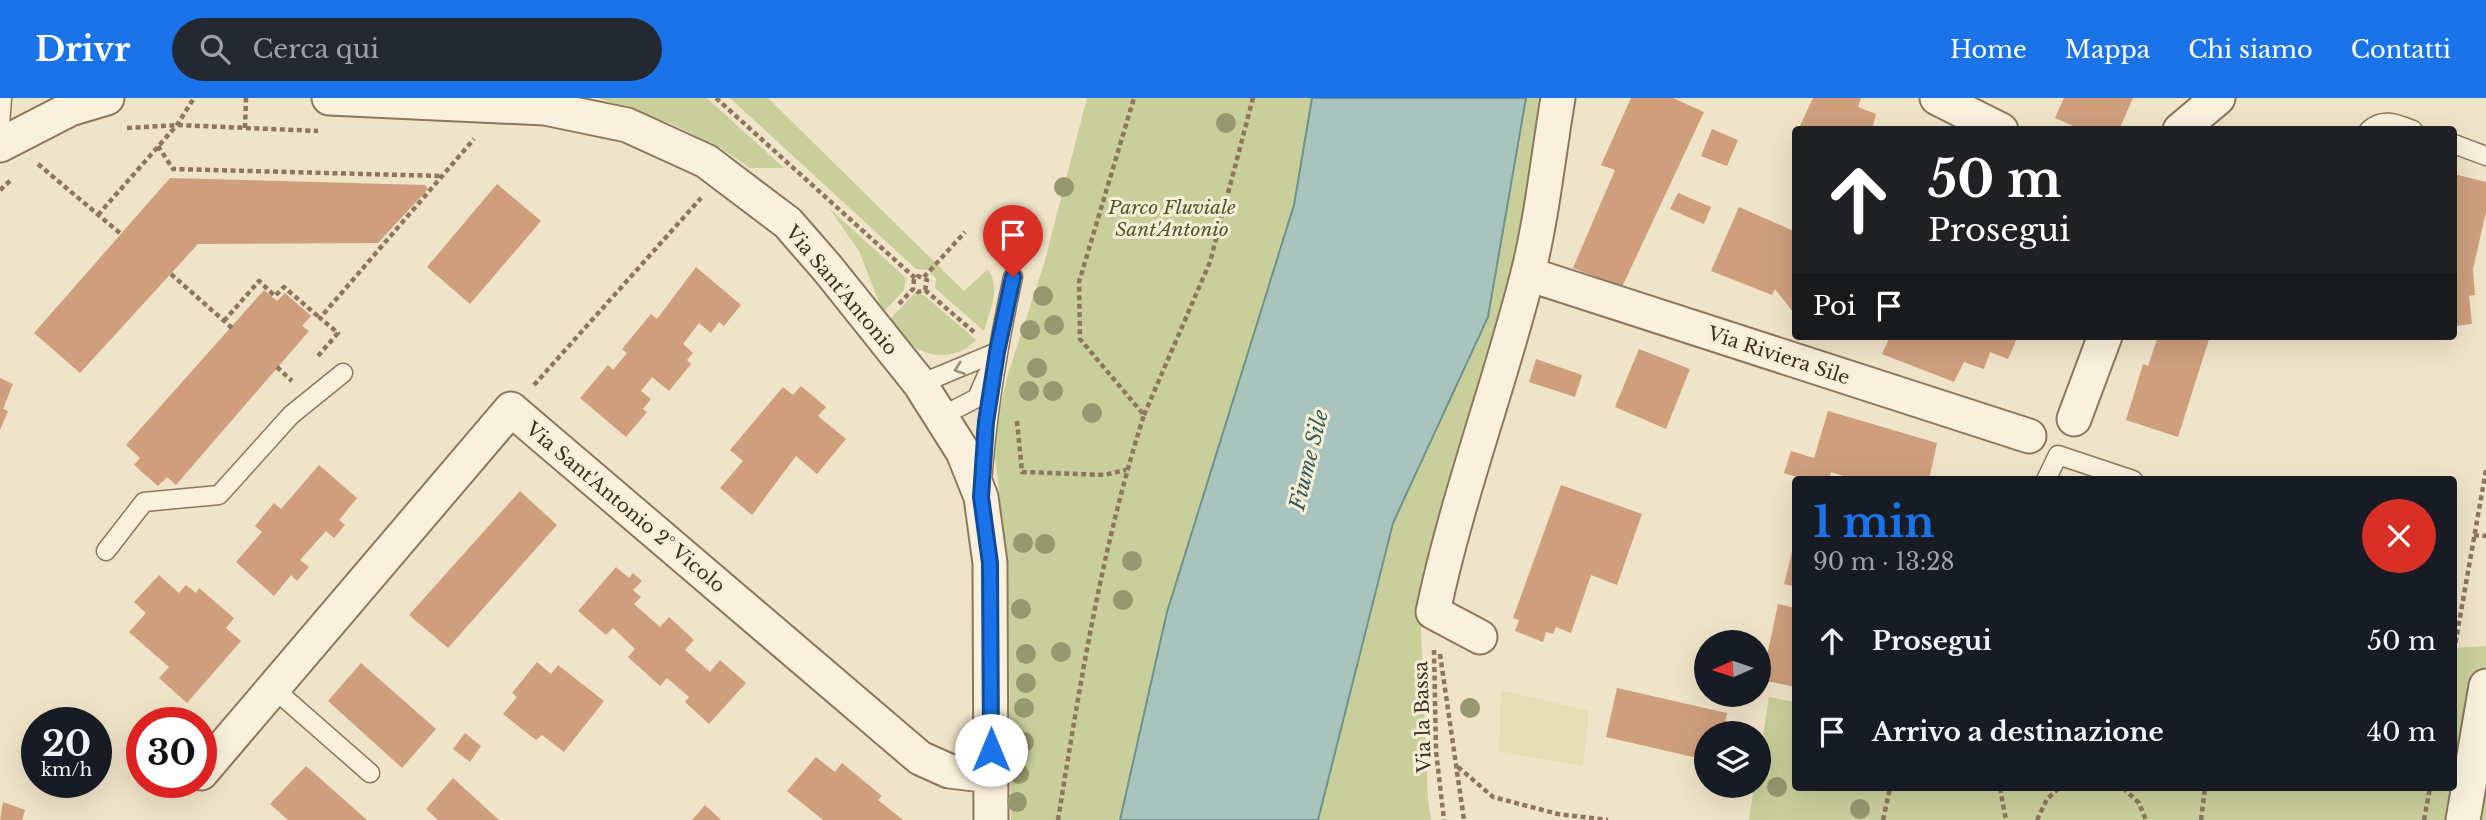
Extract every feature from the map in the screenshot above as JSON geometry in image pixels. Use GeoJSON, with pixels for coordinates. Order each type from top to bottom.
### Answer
{"type":"FeatureCollection","features":[{"type":"Feature","properties":{"kind":"street"},"geometry":{"type":"LineString","coordinates":[[0,145],[70,109],[107,98]]}},
{"type":"Feature","properties":{"kind":"street","name":"Via Sant'Antonio"},"geometry":{"type":"LineString","coordinates":[[329,98],[545,108],[627,125],[694,155],[788,223],[920,384],[962,452],[981,497],[990,563],[991,820]]}},
{"type":"Feature","properties":{"kind":"street"},"geometry":{"type":"LineString","coordinates":[[1480,637],[1433,612],[1448,540],[1490,411],[1528,274],[1558,98]]}},
{"type":"Feature","properties":{"kind":"street"},"geometry":{"type":"LineString","coordinates":[[1937,98],[1993,126]]}},
{"type":"Feature","properties":{"kind":"street"},"geometry":{"type":"LineString","coordinates":[[2185,126],[2218,98]]}},
{"type":"Feature","properties":{"kind":"street","name":"Via Riviera Sile"},"geometry":{"type":"LineString","coordinates":[[1528,274],[2029,436]]}},
{"type":"Feature","properties":{"kind":"street"},"geometry":{"type":"LineString","coordinates":[[2074,419],[2104,340]]}},
{"type":"Feature","properties":{"kind":"street","name":"Via Sant'Antonio 2° Vicolo"},"geometry":{"type":"LineString","coordinates":[[217,754],[510,409],[920,758],[949,771],[991,776]]}},
{"type":"Feature","properties":{"kind":"street"},"geometry":{"type":"LineString","coordinates":[[2463,820],[2486,686]]}},
{"type":"Feature","properties":{"kind":"lane"},"geometry":{"type":"LineString","coordinates":[[0,126],[2,98]]}},
{"type":"Feature","properties":{"kind":"lane"},"geometry":{"type":"LineString","coordinates":[[2373,126],[2376,123],[2388,122],[2400,126]]}},
{"type":"Feature","properties":{"kind":"lane"},"geometry":{"type":"LineString","coordinates":[[2457,145],[2486,156]]}},
{"type":"Feature","properties":{"kind":"lane"},"geometry":{"type":"LineString","coordinates":[[981,497],[986,422],[1013,277]]}},
{"type":"Feature","properties":{"kind":"lane"},"geometry":{"type":"LineString","coordinates":[[920,384],[997,352]]}},
{"type":"Feature","properties":{"kind":"lane"},"geometry":{"type":"LineString","coordinates":[[940,416],[977,398],[997,352]]}},
{"type":"Feature","properties":{"kind":"lane"},"geometry":{"type":"LineString","coordinates":[[106,551],[144,502],[219,495],[291,415],[343,373]]}},
{"type":"Feature","properties":{"kind":"lane"},"geometry":{"type":"LineString","coordinates":[[2048,476],[2057,455],[2121,476]]}},
{"type":"Feature","properties":{"kind":"lane"},"geometry":{"type":"LineString","coordinates":[[274,688],[370,773]]}},
{"type":"Feature","properties":{"kind":"path"},"geometry":{"type":"LineString","coordinates":[[98,215],[177,125],[194,98]]}},
{"type":"Feature","properties":{"kind":"path"},"geometry":{"type":"LineString","coordinates":[[245,128],[246,98]]}},
{"type":"Feature","properties":{"kind":"path"},"geometry":{"type":"LineString","coordinates":[[716,98],[915,278],[924,277],[965,232]]}},
{"type":"Feature","properties":{"kind":"path"},"geometry":{"type":"LineString","coordinates":[[1134,98],[1079,282],[1080,339],[1144,415]]}},
{"type":"Feature","properties":{"kind":"path"},"geometry":{"type":"LineString","coordinates":[[1058,820],[1082,671],[1126,470],[1144,415],[1210,262],[1253,98]]}},
{"type":"Feature","properties":{"kind":"path"},"geometry":{"type":"LineString","coordinates":[[116,130],[177,125],[326,132]]}},
{"type":"Feature","properties":{"kind":"path"},"geometry":{"type":"LineString","coordinates":[[461,138],[486,139]]}},
{"type":"Feature","properties":{"kind":"path"},"geometry":{"type":"LineString","coordinates":[[320,318],[474,139]]}},
{"type":"Feature","properties":{"kind":"path"},"geometry":{"type":"LineString","coordinates":[[158,146],[173,169],[442,176]]}},
{"type":"Feature","properties":{"kind":"path"},"geometry":{"type":"LineString","coordinates":[[28,165],[43,157]]}},
{"type":"Feature","properties":{"kind":"path"},"geometry":{"type":"LineString","coordinates":[[35,162],[121,234]]}},
{"type":"Feature","properties":{"kind":"path"},"geometry":{"type":"LineString","coordinates":[[0,190],[15,176]]}},
{"type":"Feature","properties":{"kind":"path"},"geometry":{"type":"LineString","coordinates":[[692,192],[708,200]]}},
{"type":"Feature","properties":{"kind":"path"},"geometry":{"type":"LineString","coordinates":[[526,394],[702,197]]}},
{"type":"Feature","properties":{"kind":"path"},"geometry":{"type":"LineString","coordinates":[[171,274],[232,328]]}},
{"type":"Feature","properties":{"kind":"path"},"geometry":{"type":"LineString","coordinates":[[924,277],[927,283],[925,290]]}},
{"type":"Feature","properties":{"kind":"path"},"geometry":{"type":"LineString","coordinates":[[915,278],[911,285],[915,290],[925,290],[997,352]]}},
{"type":"Feature","properties":{"kind":"path"},"geometry":{"type":"LineString","coordinates":[[224,321],[259,281],[275,296],[284,287],[338,333],[312,363]]}},
{"type":"Feature","properties":{"kind":"path"},"geometry":{"type":"LineString","coordinates":[[294,383],[303,373]]}},
{"type":"Feature","properties":{"kind":"path"},"geometry":{"type":"LineString","coordinates":[[1017,419],[1022,472],[1104,475],[1126,470]]}},
{"type":"Feature","properties":{"kind":"path"},"geometry":{"type":"LineString","coordinates":[[2457,634],[2486,470]]}},
{"type":"Feature","properties":{"kind":"path"},"geometry":{"type":"LineString","coordinates":[[2474,535],[2486,537]]}},
{"type":"Feature","properties":{"kind":"path"},"geometry":{"type":"LineString","coordinates":[[1433,612],[1464,820]]}},
{"type":"Feature","properties":{"kind":"path","name":"Via la Bassa"},"geometry":{"type":"LineString","coordinates":[[1433,612],[1436,751],[1444,820]]}},
{"type":"Feature","properties":{"kind":"path"},"geometry":{"type":"LineString","coordinates":[[1458,766],[1493,797],[1558,814],[1608,820]]}},
{"type":"Feature","properties":{"kind":"path"},"geometry":{"type":"LineString","coordinates":[[1883,820],[1888,791]]}},
{"type":"Feature","properties":{"kind":"path"},"geometry":{"type":"LineString","coordinates":[[2001,791],[2007,820]]}},
{"type":"Feature","properties":{"kind":"path"},"geometry":{"type":"LineString","coordinates":[[2037,820],[2043,804],[2056,791]]}},
{"type":"Feature","properties":{"kind":"path"},"geometry":{"type":"LineString","coordinates":[[2126,791],[2139,803],[2146,820]]}},
{"type":"Feature","properties":{"kind":"path"},"geometry":{"type":"LineString","coordinates":[[2201,820],[2205,791]]}},
{"type":"Feature","properties":{"kind":"path"},"geometry":{"type":"LineString","coordinates":[[2424,820],[2429,791]]}},
{"type":"Feature","properties":{"kind":"shaded area"},"geometry":{"type":"Polygon","coordinates":[[[1501,690],[1589,711],[1583,766],[1499,751],[1501,690]]]}},
{"type":"Feature","properties":{"kind":"green space"},"geometry":{"type":"Polygon","coordinates":[[[598,98],[707,98],[784,168],[750,168],[719,147],[670,123],[598,98]]]}},
{"type":"Feature","properties":{"kind":"green space"},"geometry":{"type":"Polygon","coordinates":[[[730,98],[768,98],[964,291],[988,269],[992,276],[994,292],[984,331],[935,288],[936,279],[928,270],[916,269],[730,98]]]}},
{"type":"Feature","properties":{"kind":"green space","name":"Parco Fluviale Sant'Antonio"},"geometry":{"type":"Polygon","coordinates":[[[1087,98],[1312,98],[1294,205],[1167,612],[1120,820],[1011,820],[1008,571],[995,456],[998,416],[1008,374],[1044,264],[1087,98]]]}},
{"type":"Feature","properties":{"kind":"green space"},"geometry":{"type":"Polygon","coordinates":[[[1526,98],[1547,98],[1514,284],[1478,412],[1439,517],[1427,560],[1420,605],[1431,820],[1318,820],[1393,523],[1488,317],[1526,98]]]}},
{"type":"Feature","properties":{"kind":"green space"},"geometry":{"type":"Polygon","coordinates":[[[829,208],[906,278],[904,290],[885,310],[881,307],[859,251],[829,208]]]}},
{"type":"Feature","properties":{"kind":"green space"},"geometry":{"type":"Polygon","coordinates":[[[914,294],[924,295],[976,340],[969,347],[952,354],[933,354],[915,348],[905,340],[890,319],[914,294]]]}},
{"type":"Feature","properties":{"kind":"green space"},"geometry":{"type":"Polygon","coordinates":[[[2486,646],[2486,820],[1749,820],[1752,798],[1771,798],[1771,721],[1765,721],[1767,707],[1771,707],[1771,697],[1792,701],[1792,791],[2457,791],[2457,648],[2486,646]]]}},
{"type":"Feature","properties":{"kind":"water","name":"Fiume Sile"},"geometry":{"type":"Polygon","coordinates":[[[1312,98],[1526,98],[1488,317],[1393,523],[1318,820],[1120,820],[1167,612],[1294,205],[1312,98]]]}},
{"type":"Feature","properties":{"kind":"building"},"geometry":{"type":"Polygon","coordinates":[[[1631,98],[1673,98],[1704,112],[1622,287],[1573,268],[1615,170],[1601,165],[1631,98]]]}},
{"type":"Feature","properties":{"kind":"building"},"geometry":{"type":"Polygon","coordinates":[[[1813,98],[1861,98],[1858,107],[1876,114],[1873,126],[1800,126],[1813,98]]]}},
{"type":"Feature","properties":{"kind":"building"},"geometry":{"type":"Polygon","coordinates":[[[2064,98],[2133,98],[2121,126],[2073,126],[2055,118],[2064,98]]]}},
{"type":"Feature","properties":{"kind":"building"},"geometry":{"type":"Polygon","coordinates":[[[1712,129],[1738,140],[1727,166],[1701,156],[1712,129]]]}},
{"type":"Feature","properties":{"kind":"building"},"geometry":{"type":"Polygon","coordinates":[[[2457,175],[2486,182],[2486,212],[2473,269],[2475,295],[2469,296],[2472,324],[2457,326],[2457,175]]]}},
{"type":"Feature","properties":{"kind":"building"},"geometry":{"type":"Polygon","coordinates":[[[170,178],[425,185],[428,189],[378,243],[198,244],[80,373],[34,333],[170,178]]]}},
{"type":"Feature","properties":{"kind":"building"},"geometry":{"type":"Polygon","coordinates":[[[497,184],[541,221],[470,304],[427,267],[497,184]]]}},
{"type":"Feature","properties":{"kind":"building"},"geometry":{"type":"Polygon","coordinates":[[[1678,193],[1711,207],[1704,224],[1670,209],[1678,193]]]}},
{"type":"Feature","properties":{"kind":"building"},"geometry":{"type":"Polygon","coordinates":[[[1739,207],[1792,230],[1792,311],[1775,289],[1772,295],[1711,271],[1739,207]]]}},
{"type":"Feature","properties":{"kind":"building"},"geometry":{"type":"Polygon","coordinates":[[[696,267],[741,305],[724,326],[719,322],[711,333],[699,323],[683,344],[693,353],[687,360],[691,364],[669,391],[652,377],[641,391],[651,399],[643,409],[647,412],[626,437],[580,398],[608,365],[613,370],[627,353],[622,349],[651,314],[657,319],[696,267]]]}},
{"type":"Feature","properties":{"kind":"building"},"geometry":{"type":"Polygon","coordinates":[[[264,290],[277,301],[285,293],[311,316],[302,326],[309,331],[176,485],[167,477],[158,486],[134,465],[140,458],[126,445],[264,290]]]}},
{"type":"Feature","properties":{"kind":"building"},"geometry":{"type":"Polygon","coordinates":[[[1888,340],[2016,340],[2008,359],[1990,352],[1984,369],[1964,362],[1954,382],[1882,354],[1888,340]]]}},
{"type":"Feature","properties":{"kind":"building"},"geometry":{"type":"Polygon","coordinates":[[[2157,340],[2209,340],[2178,437],[2126,420],[2143,364],[2148,366],[2157,340]]]}},
{"type":"Feature","properties":{"kind":"building"},"geometry":{"type":"Polygon","coordinates":[[[1639,349],[1690,369],[1666,429],[1615,407],[1639,349]]]}},
{"type":"Feature","properties":{"kind":"building"},"geometry":{"type":"Polygon","coordinates":[[[1536,359],[1582,375],[1575,397],[1529,382],[1536,359]]]}},
{"type":"Feature","properties":{"kind":"building"},"geometry":{"type":"Polygon","coordinates":[[[0,378],[13,384],[3,409],[8,411],[0,430],[0,378]]]}},
{"type":"Feature","properties":{"kind":"building"},"geometry":{"type":"Polygon","coordinates":[[[801,386],[826,407],[818,416],[846,439],[817,474],[796,456],[752,515],[720,488],[743,461],[730,450],[783,387],[793,395],[801,386]]]}},
{"type":"Feature","properties":{"kind":"building"},"geometry":{"type":"Polygon","coordinates":[[[1828,411],[1937,443],[1930,476],[1843,476],[1831,472],[1830,476],[1794,476],[1784,473],[1791,451],[1814,458],[1828,411]]]}},
{"type":"Feature","properties":{"kind":"building"},"geometry":{"type":"Polygon","coordinates":[[[319,465],[357,498],[339,520],[345,525],[334,538],[326,531],[300,560],[309,567],[297,581],[291,575],[274,596],[236,562],[262,532],[255,526],[274,503],[281,509],[319,465]]]}},
{"type":"Feature","properties":{"kind":"building"},"geometry":{"type":"Polygon","coordinates":[[[1561,485],[1642,514],[1617,585],[1591,575],[1571,633],[1556,627],[1553,634],[1546,632],[1543,642],[1515,631],[1519,620],[1513,618],[1561,485]]]}},
{"type":"Feature","properties":{"kind":"building"},"geometry":{"type":"Polygon","coordinates":[[[520,491],[557,525],[448,648],[409,615],[520,491]]]}},
{"type":"Feature","properties":{"kind":"building"},"geometry":{"type":"Polygon","coordinates":[[[1792,552],[1792,586],[1784,584],[1792,552]]]}},
{"type":"Feature","properties":{"kind":"building"},"geometry":{"type":"Polygon","coordinates":[[[616,567],[629,578],[633,573],[642,581],[633,590],[641,597],[634,604],[660,627],[669,617],[694,640],[685,650],[710,672],[720,660],[746,683],[709,724],[685,702],[689,697],[667,678],[660,686],[628,657],[635,649],[613,628],[606,635],[578,611],[616,567]]]}},
{"type":"Feature","properties":{"kind":"building"},"geometry":{"type":"Polygon","coordinates":[[[159,575],[179,593],[186,585],[196,593],[199,588],[234,618],[226,628],[241,641],[187,703],[159,678],[169,667],[129,632],[146,613],[134,602],[159,575]]]}},
{"type":"Feature","properties":{"kind":"building"},"geometry":{"type":"Polygon","coordinates":[[[1778,604],[1792,607],[1792,686],[1771,682],[1771,637],[1778,604]]]}},
{"type":"Feature","properties":{"kind":"building"},"geometry":{"type":"Polygon","coordinates":[[[537,662],[551,674],[558,665],[604,701],[564,752],[542,735],[536,740],[503,714],[517,697],[512,693],[537,662]]]}},
{"type":"Feature","properties":{"kind":"building"},"geometry":{"type":"Polygon","coordinates":[[[361,663],[436,729],[402,768],[328,701],[361,663]]]}},
{"type":"Feature","properties":{"kind":"building"},"geometry":{"type":"Polygon","coordinates":[[[1617,688],[1727,713],[1725,721],[1694,721],[1694,757],[1606,737],[1617,688]]]}},
{"type":"Feature","properties":{"kind":"building"},"geometry":{"type":"Polygon","coordinates":[[[465,733],[481,746],[470,762],[453,749],[465,733]]]}},
{"type":"Feature","properties":{"kind":"building"},"geometry":{"type":"Polygon","coordinates":[[[816,757],[835,772],[842,763],[882,796],[878,800],[903,820],[823,820],[787,791],[816,757]]]}},
{"type":"Feature","properties":{"kind":"building"},"geometry":{"type":"Polygon","coordinates":[[[306,766],[367,820],[288,820],[270,804],[306,766]]]}},
{"type":"Feature","properties":{"kind":"building"},"geometry":{"type":"Polygon","coordinates":[[[453,778],[499,820],[438,820],[426,809],[453,778]]]}},
{"type":"Feature","properties":{"kind":"building"},"geometry":{"type":"Polygon","coordinates":[[[3,802],[25,810],[22,820],[0,820],[3,802]]]}},
{"type":"Feature","properties":{"kind":"building"},"geometry":{"type":"Polygon","coordinates":[[[705,805],[721,820],[692,820],[705,805]]]}},
{"type":"Feature","properties":{"kind":"route"},"geometry":{"type":"LineString","coordinates":[[991,750],[990,563],[981,497],[986,422],[1013,277]]}}]}
